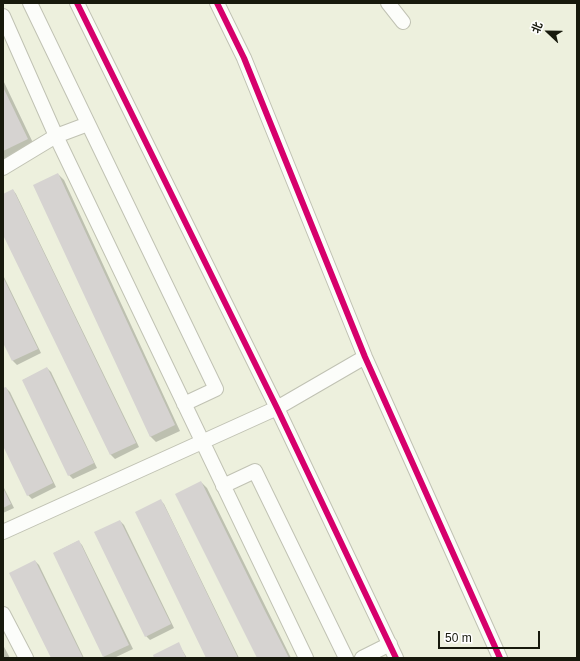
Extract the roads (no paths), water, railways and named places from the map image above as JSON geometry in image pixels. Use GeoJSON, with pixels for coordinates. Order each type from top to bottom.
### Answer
{"type":"FeatureCollection","features":[{"type":"Feature","properties":{"kind":"street"},"geometry":{"type":"LineString","coordinates":[[30,3],[216,389],[184,404]]}},
{"type":"Feature","properties":{"kind":"street"},"geometry":{"type":"LineString","coordinates":[[77,3],[277,408],[396,658]]}},
{"type":"Feature","properties":{"kind":"street"},"geometry":{"type":"LineString","coordinates":[[217,3],[244,58],[365,357],[500,658]]}},
{"type":"Feature","properties":{"kind":"street"},"geometry":{"type":"LineString","coordinates":[[388,3],[403,22]]}},
{"type":"Feature","properties":{"kind":"street"},"geometry":{"type":"LineString","coordinates":[[3,16],[56,136],[306,658]]}},
{"type":"Feature","properties":{"kind":"street"},"geometry":{"type":"LineString","coordinates":[[3,168],[56,136],[88,124]]}},
{"type":"Feature","properties":{"kind":"street"},"geometry":{"type":"LineString","coordinates":[[3,532],[277,408],[365,357]]}},
{"type":"Feature","properties":{"kind":"street"},"geometry":{"type":"LineString","coordinates":[[224,486],[255,471],[346,658]]}},
{"type":"Feature","properties":{"kind":"street"},"geometry":{"type":"LineString","coordinates":[[3,614],[26,658]]}},
{"type":"Feature","properties":{"kind":"street"},"geometry":{"type":"LineString","coordinates":[[362,658],[390,644]]}}]}
